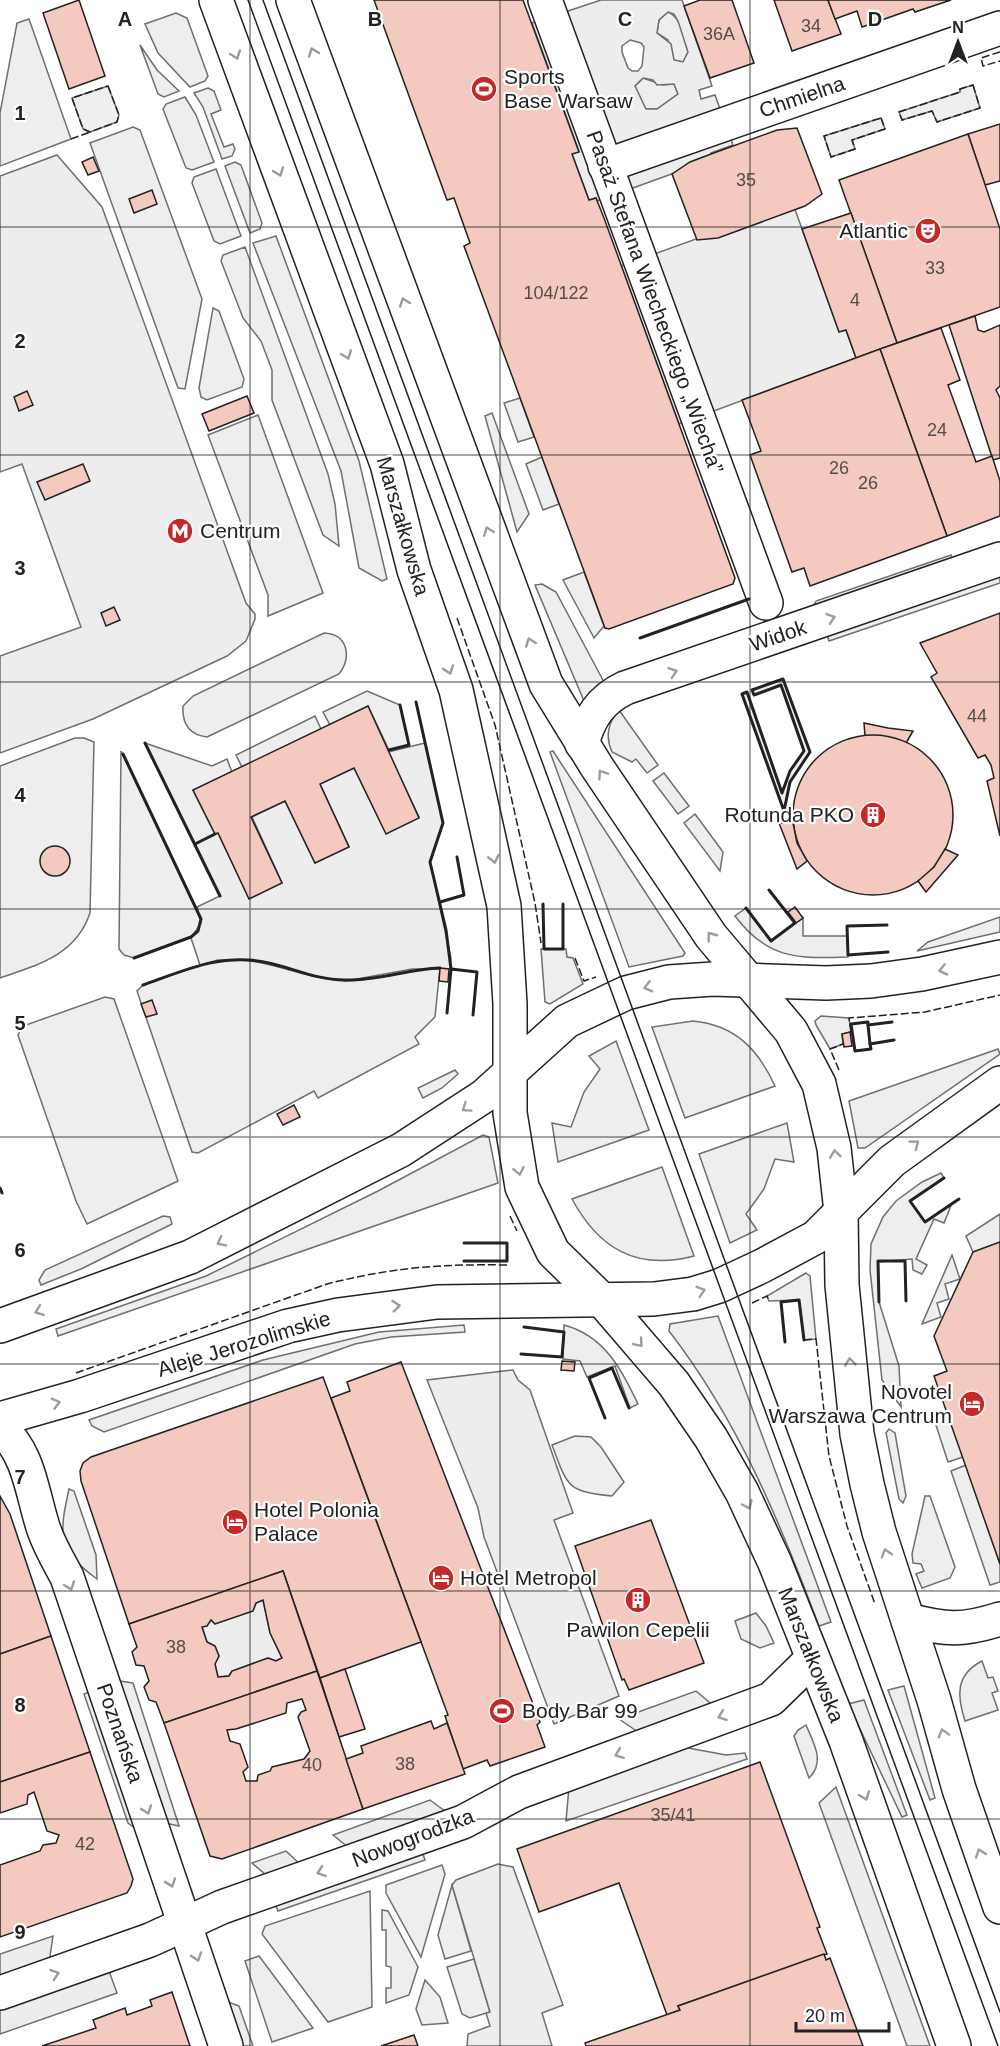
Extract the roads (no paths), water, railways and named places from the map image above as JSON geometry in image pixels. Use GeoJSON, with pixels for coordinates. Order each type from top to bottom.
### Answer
{"type":"FeatureCollection","features":[{"type":"Feature","properties":{"kind":"main road","name":"Marszałkowska"},"geometry":{"type":"LineString","coordinates":[[216,0],[387,464],[414,570],[456,690],[504,906],[511,1071],[510,1113],[517,1164],[527,1200],[553,1252],[602,1299],[674,1384],[711,1438],[742,1492],[775,1563],[846,1741],[954,2046]]}},
{"type":"Feature","properties":{"kind":"main road"},"geometry":{"type":"LineString","coordinates":[[293,0],[541,671],[582,744],[711,936],[792,1031],[819,1084],[834,1148],[841,1212],[842,1285],[857,1434],[879,1532],[959,1789],[1000,1907]]}},
{"type":"Feature","properties":{"kind":"main road","name":"Pasaż Stefana Wiecheckiego „Wiecha”"},"geometry":{"type":"LineString","coordinates":[[545,0],[766,603]]}},
{"type":"Feature","properties":{"kind":"main road","name":"Chmielna"},"geometry":{"type":"LineString","coordinates":[[605,166],[1000,28]]}},
{"type":"Feature","properties":{"kind":"main road","name":"Widok"},"geometry":{"type":"LineString","coordinates":[[582,744],[594,712],[605,701],[625,688],[1000,559]]}},
{"type":"Feature","properties":{"kind":"main road"},"geometry":{"type":"LineString","coordinates":[[0,1326],[190,1257],[401,1150],[484,1096],[567,1021],[626,993],[669,982],[713,978],[748,981],[871,981],[922,974],[1000,957]]}},
{"type":"Feature","properties":{"kind":"main road"},"geometry":{"type":"LineString","coordinates":[[841,1212],[892,1161],[1000,1083]]}},
{"type":"Feature","properties":{"kind":"main road","name":"Aleje Jerozolimskie"},"geometry":{"type":"LineString","coordinates":[[0,1419],[80,1396],[288,1326],[338,1315],[437,1302],[654,1299],[693,1294],[725,1284],[816,1236],[841,1212]]}},
{"type":"Feature","properties":{"kind":"main road","name":"Poznańska"},"geometry":{"type":"LineString","coordinates":[[0,1428],[12,1438],[24,1460],[45,1533],[67,1577],[226,2046]]}},
{"type":"Feature","properties":{"kind":"main road"},"geometry":{"type":"LineString","coordinates":[[908,1620],[942,1629],[976,1626],[1000,1619]]}},
{"type":"Feature","properties":{"kind":"main road","name":"Nowogrodzka"},"geometry":{"type":"LineString","coordinates":[[0,1993],[150,1940],[222,1907],[463,1822],[519,1792],[771,1699],[812,1659]]}},
{"type":"Feature","properties":{"kind":"main road"},"geometry":{"type":"LineString","coordinates":[[935,1991],[975,2046]]}},
{"type":"Feature","properties":{"kind":"tram line"},"geometry":{"type":"LineString","coordinates":[[248,0],[998,2046]]}},
{"type":"Feature","properties":{"kind":"tram line"},"geometry":{"type":"LineString","coordinates":[[263,0],[1000,2012]]}},
{"type":"Feature","properties":{"kind":"place","name":"Sports Base Warsaw"},"geometry":{"type":"Point","coordinates":[484,89]}},
{"type":"Feature","properties":{"kind":"place","name":"Atlantic"},"geometry":{"type":"Point","coordinates":[928,231]}},
{"type":"Feature","properties":{"kind":"place","name":"Centrum"},"geometry":{"type":"Point","coordinates":[180,531]}},
{"type":"Feature","properties":{"kind":"place","name":"Rotunda PKO"},"geometry":{"type":"Point","coordinates":[873,815]}},
{"type":"Feature","properties":{"kind":"place","name":"Novotel Warszawa Centrum"},"geometry":{"type":"Point","coordinates":[972,1404]}},
{"type":"Feature","properties":{"kind":"place","name":"Hotel Polonia Palace"},"geometry":{"type":"Point","coordinates":[235,1522]}},
{"type":"Feature","properties":{"kind":"place","name":"Hotel Metropol"},"geometry":{"type":"Point","coordinates":[441,1578]}},
{"type":"Feature","properties":{"kind":"place","name":"Pawilon Cepelii"},"geometry":{"type":"Point","coordinates":[638,1600]}},
{"type":"Feature","properties":{"kind":"place","name":"Body Bar 99"},"geometry":{"type":"Point","coordinates":[502,1711]}}]}
